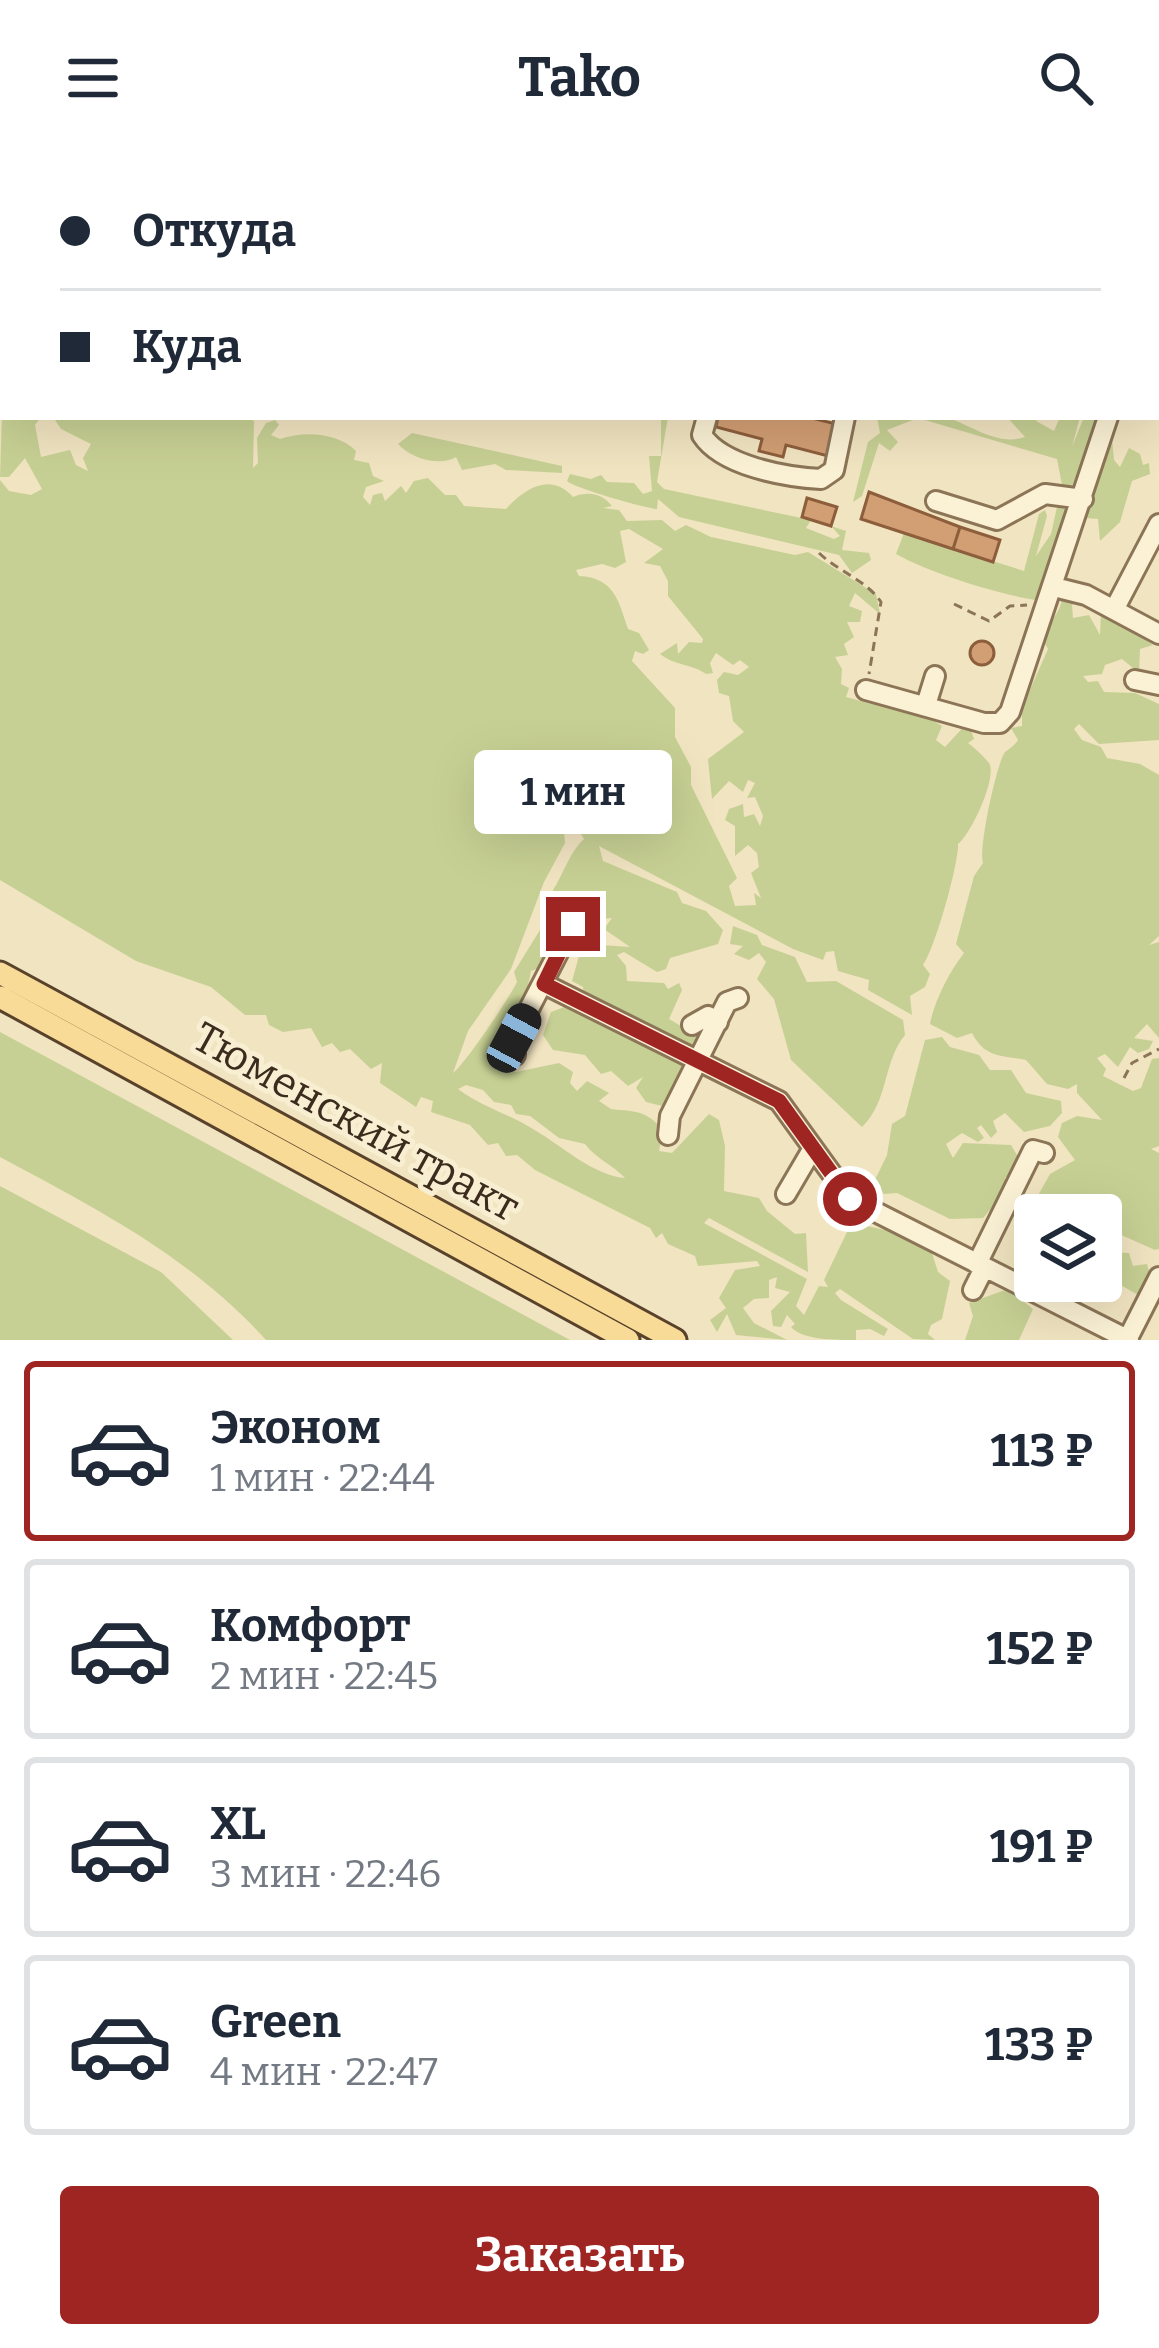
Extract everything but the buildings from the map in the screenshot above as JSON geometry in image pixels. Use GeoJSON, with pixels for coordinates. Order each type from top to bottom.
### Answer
{"type":"FeatureCollection","features":[{"type":"Feature","properties":{"kind":"main road","name":"Тюменский тракт"},"geometry":{"type":"LineString","coordinates":[[0,973],[675,1340]]}},
{"type":"Feature","properties":{"kind":"main road","name":"Тюменский тракт"},"geometry":{"type":"LineString","coordinates":[[0,997],[628,1340]]}},
{"type":"Feature","properties":{"kind":"street"},"geometry":{"type":"LineString","coordinates":[[706,420],[702,435],[711,449],[820,479],[834,470],[844,420]]}},
{"type":"Feature","properties":{"kind":"street"},"geometry":{"type":"LineString","coordinates":[[866,691],[1000,723],[1010,712],[1107,420]]}},
{"type":"Feature","properties":{"kind":"street"},"geometry":{"type":"LineString","coordinates":[[936,501],[997,520],[1045,494],[1083,499]]}},
{"type":"Feature","properties":{"kind":"street"},"geometry":{"type":"LineString","coordinates":[[1115,608],[1159,524]]}},
{"type":"Feature","properties":{"kind":"street"},"geometry":{"type":"LineString","coordinates":[[1054,587],[1115,608],[1159,634]]}},
{"type":"Feature","properties":{"kind":"street"},"geometry":{"type":"LineString","coordinates":[[926,705],[935,676]]}},
{"type":"Feature","properties":{"kind":"street"},"geometry":{"type":"LineString","coordinates":[[1135,680],[1159,685]]}},
{"type":"Feature","properties":{"kind":"street"},"geometry":{"type":"LineString","coordinates":[[515,1055],[514,1038],[573,924],[582,922]]}},
{"type":"Feature","properties":{"kind":"street"},"geometry":{"type":"LineString","coordinates":[[544,984],[779,1101],[850,1199],[1128,1340],[1159,1277]]}},
{"type":"Feature","properties":{"kind":"street"},"geometry":{"type":"LineString","coordinates":[[668,1135],[666,1124],[728,1002],[738,998]]}},
{"type":"Feature","properties":{"kind":"street"},"geometry":{"type":"LineString","coordinates":[[692,1025],[708,1016],[718,1022]]}},
{"type":"Feature","properties":{"kind":"street"},"geometry":{"type":"LineString","coordinates":[[786,1194],[813,1148]]}},
{"type":"Feature","properties":{"kind":"street"},"geometry":{"type":"LineString","coordinates":[[974,1290],[1033,1150],[1044,1153]]}},
{"type":"Feature","properties":{"kind":"path"},"geometry":{"type":"LineString","coordinates":[[819,554],[843,576],[866,584],[881,602],[866,691]]}},
{"type":"Feature","properties":{"kind":"path"},"geometry":{"type":"LineString","coordinates":[[954,604],[988,621],[1010,606],[1046,609]]}},
{"type":"Feature","properties":{"kind":"path"},"geometry":{"type":"LineString","coordinates":[[1124,1078],[1132,1063],[1159,1049]]}},
{"type":"Feature","properties":{"kind":"green space"},"geometry":{"type":"Polygon","coordinates":[[[2,420],[39,420],[35,425],[41,457],[70,450],[76,465],[88,471],[83,458],[91,444],[61,429],[55,420],[252,420],[253,468],[258,463],[257,438],[266,423],[275,420],[279,425],[271,435],[280,439],[320,435],[356,451],[354,460],[369,463],[373,476],[384,481],[366,487],[363,497],[370,505],[373,495],[382,493],[385,501],[401,486],[406,493],[414,481],[428,478],[445,495],[456,495],[464,506],[506,509],[530,489],[556,485],[573,497],[599,496],[612,506],[603,508],[619,510],[627,521],[662,520],[675,531],[686,525],[711,537],[795,555],[808,552],[876,594],[880,614],[855,593],[849,606],[862,611],[860,622],[847,622],[854,637],[844,644],[848,655],[835,657],[842,669],[841,684],[849,688],[846,697],[872,704],[895,701],[942,726],[936,740],[945,747],[968,722],[974,739],[968,743],[991,770],[981,806],[958,844],[945,906],[923,965],[930,974],[925,987],[910,996],[912,1015],[868,990],[869,980],[838,971],[834,951],[826,952],[823,960],[793,949],[599,846],[603,861],[677,892],[682,903],[706,911],[723,930],[718,944],[670,958],[666,969],[657,972],[624,952],[617,955],[626,966],[627,981],[664,983],[668,989],[679,983],[682,990],[669,1019],[698,1036],[700,1049],[691,1053],[643,1030],[616,1008],[584,998],[583,987],[572,981],[582,945],[593,951],[601,945],[630,947],[604,929],[612,918],[603,919],[600,903],[577,904],[558,930],[545,966],[531,971],[512,1031],[489,1058],[491,1066],[516,1072],[559,1063],[573,1072],[570,1083],[577,1091],[587,1081],[609,1093],[599,1101],[611,1109],[639,1113],[657,1123],[663,1130],[659,1151],[672,1153],[709,1114],[719,1120],[725,1146],[724,1191],[759,1198],[795,1234],[806,1233],[808,1272],[709,1218],[704,1223],[807,1279],[796,1306],[804,1315],[819,1286],[828,1287],[824,1280],[847,1232],[858,1224],[903,1234],[931,1250],[938,1272],[950,1281],[942,1319],[931,1325],[928,1334],[935,1340],[913,1339],[840,1289],[835,1293],[841,1300],[888,1329],[884,1336],[870,1329],[856,1330],[856,1340],[811,1337],[791,1327],[795,1324],[787,1315],[781,1327],[773,1326],[771,1311],[790,1292],[775,1288],[777,1277],[769,1280],[769,1298],[754,1299],[743,1308],[754,1323],[787,1340],[736,1335],[727,1314],[717,1332],[710,1320],[726,1308],[719,1298],[735,1270],[760,1266],[757,1261],[698,1266],[695,1256],[668,1244],[662,1233],[656,1238],[650,1228],[535,1170],[517,1155],[506,1156],[498,1143],[488,1145],[470,1125],[431,1112],[433,1101],[421,1097],[416,1107],[380,1083],[382,1063],[371,1069],[350,1049],[340,1052],[332,1043],[322,1047],[311,1028],[283,1032],[269,1025],[266,1015],[245,1015],[211,987],[136,961],[0,880],[0,480],[9,491],[31,495],[42,489],[25,458],[9,477],[0,477],[2,420]],[[629,529],[620,531],[626,562],[615,568],[602,564],[576,570],[579,576],[607,586],[628,629],[639,633],[649,650],[635,651],[632,661],[675,708],[675,737],[691,767],[691,785],[737,878],[729,886],[735,906],[756,905],[754,893],[761,898],[751,873],[759,867],[757,853],[748,845],[735,856],[735,826],[725,820],[729,809],[743,804],[744,817],[754,814],[760,826],[763,816],[755,797],[747,798],[755,783],[748,780],[743,792],[729,781],[712,799],[708,759],[744,732],[733,721],[729,696],[719,693],[717,680],[724,672],[738,675],[749,667],[740,660],[733,665],[716,653],[710,663],[713,673],[706,674],[660,654],[677,643],[678,654],[689,642],[702,643],[703,639],[668,596],[668,581],[660,566],[644,563],[663,549],[629,529]],[[564,831],[565,843],[544,882],[511,969],[468,1031],[453,1073],[512,991],[517,982],[514,972],[556,904],[553,890],[584,839],[579,831],[564,831]],[[466,1085],[458,1089],[589,1165],[625,1178],[585,1144],[559,1138],[530,1116],[516,1114],[511,1105],[494,1102],[483,1090],[466,1085]]]}},
{"type":"Feature","properties":{"kind":"green space"},"geometry":{"type":"Polygon","coordinates":[[[661,420],[667,420],[657,482],[664,489],[811,520],[806,528],[834,539],[840,536],[831,526],[846,531],[842,550],[869,553],[871,560],[852,573],[839,555],[679,517],[658,499],[657,509],[651,508],[567,481],[570,474],[591,479],[601,475],[607,482],[634,483],[643,494],[652,491],[649,456],[661,456],[661,420]]]}},
{"type":"Feature","properties":{"kind":"green space"},"geometry":{"type":"Polygon","coordinates":[[[878,420],[913,420],[887,430],[898,442],[890,451],[879,443],[862,496],[853,502],[868,442],[880,433],[878,420]]]}},
{"type":"Feature","properties":{"kind":"green space"},"geometry":{"type":"Polygon","coordinates":[[[925,420],[954,420],[993,437],[1014,439],[1025,437],[1010,420],[1036,420],[1054,431],[1059,420],[1079,420],[1072,447],[1083,420],[1100,420],[1083,479],[1063,490],[1057,459],[925,420]]]}},
{"type":"Feature","properties":{"kind":"green space"},"geometry":{"type":"Polygon","coordinates":[[[412,433],[562,466],[562,473],[506,470],[495,464],[462,470],[456,457],[433,461],[403,449],[398,444],[412,433]]]}},
{"type":"Feature","properties":{"kind":"green space"},"geometry":{"type":"Polygon","coordinates":[[[1112,439],[1114,460],[1120,467],[1129,448],[1140,454],[1143,465],[1149,463],[1150,474],[1132,481],[1120,522],[1100,541],[1098,519],[1085,518],[1102,467],[1103,448],[1112,439]]]}},
{"type":"Feature","properties":{"kind":"green space"},"geometry":{"type":"Polygon","coordinates":[[[1057,507],[1066,509],[1066,545],[1052,583],[1036,600],[965,582],[896,554],[904,533],[1024,571],[1039,514],[1045,510],[1047,516],[1036,556],[1051,534],[1057,507]]]}},
{"type":"Feature","properties":{"kind":"green space"},"geometry":{"type":"Polygon","coordinates":[[[1062,597],[1079,601],[1072,605],[1073,618],[1089,615],[1100,635],[1101,612],[1153,645],[1140,649],[1139,673],[1122,659],[1105,665],[1102,674],[1083,676],[1088,682],[1098,681],[1104,692],[1135,693],[1159,704],[1159,740],[1099,744],[1079,724],[1074,729],[1082,740],[1101,747],[1107,758],[1140,764],[1159,775],[1159,936],[1149,945],[1159,942],[1159,1038],[1147,1024],[1134,1038],[1153,1041],[1149,1049],[1138,1053],[1130,1047],[1118,1067],[1105,1054],[1097,1058],[1106,1069],[1103,1076],[1133,1091],[1141,1088],[1152,1059],[1159,1058],[1159,1146],[1151,1149],[1159,1153],[1159,1249],[1155,1250],[1122,1235],[1122,1194],[1039,1194],[1050,1174],[1075,1160],[1058,1137],[1062,1123],[1077,1116],[1102,1120],[1077,1093],[1077,1084],[1068,1089],[1047,1084],[1026,1060],[988,1051],[972,1033],[957,1038],[930,1024],[943,987],[964,953],[956,944],[974,876],[983,863],[997,772],[1005,752],[1018,740],[1011,728],[1022,726],[1022,708],[1048,649],[1042,638],[1062,597]]]}},
{"type":"Feature","properties":{"kind":"green space"},"geometry":{"type":"Polygon","coordinates":[[[733,926],[757,935],[762,945],[795,957],[807,982],[836,981],[903,1020],[905,1035],[877,1105],[862,1127],[791,1060],[774,999],[757,979],[766,962],[759,953],[749,960],[734,954],[743,946],[730,944],[733,926]]]}},
{"type":"Feature","properties":{"kind":"green space"},"geometry":{"type":"Polygon","coordinates":[[[567,1006],[689,1066],[681,1071],[679,1093],[662,1106],[646,1102],[636,1088],[643,1077],[628,1086],[611,1071],[601,1074],[585,1055],[553,1050],[543,1035],[551,1012],[567,1006]]]}},
{"type":"Feature","properties":{"kind":"green space"},"geometry":{"type":"Polygon","coordinates":[[[0,1032],[570,1340],[266,1340],[174,1259],[0,1157],[0,1032]]]}},
{"type":"Feature","properties":{"kind":"green space"},"geometry":{"type":"Polygon","coordinates":[[[942,1037],[950,1047],[979,1055],[990,1070],[1011,1070],[1026,1093],[1061,1101],[1062,1113],[1050,1126],[1024,1132],[1005,1113],[993,1121],[997,1132],[991,1138],[981,1125],[977,1128],[984,1138],[978,1142],[962,1133],[946,1144],[953,1158],[963,1143],[1011,1145],[1017,1155],[1014,1169],[1005,1178],[1007,1190],[983,1218],[950,1219],[897,1193],[884,1194],[873,1184],[887,1155],[892,1124],[905,1116],[925,1040],[942,1037]]]}},
{"type":"Feature","properties":{"kind":"green space"},"geometry":{"type":"Polygon","coordinates":[[[0,1186],[161,1272],[233,1340],[0,1340],[0,1186]]]}},
{"type":"Feature","properties":{"kind":"green space"},"geometry":{"type":"Polygon","coordinates":[[[1122,1253],[1129,1253],[1133,1266],[1147,1264],[1152,1282],[1140,1296],[1122,1286],[1122,1253]]]}},
{"type":"Feature","properties":{"kind":"green space"},"geometry":{"type":"Polygon","coordinates":[[[1008,1289],[1014,1302],[1033,1309],[1019,1340],[965,1340],[973,1316],[969,1303],[1008,1289]]]}},
{"type":"Feature","properties":{"kind":"route"},"geometry":{"type":"LineString","coordinates":[[573,924],[544,984],[779,1101],[850,1199]]}}]}
